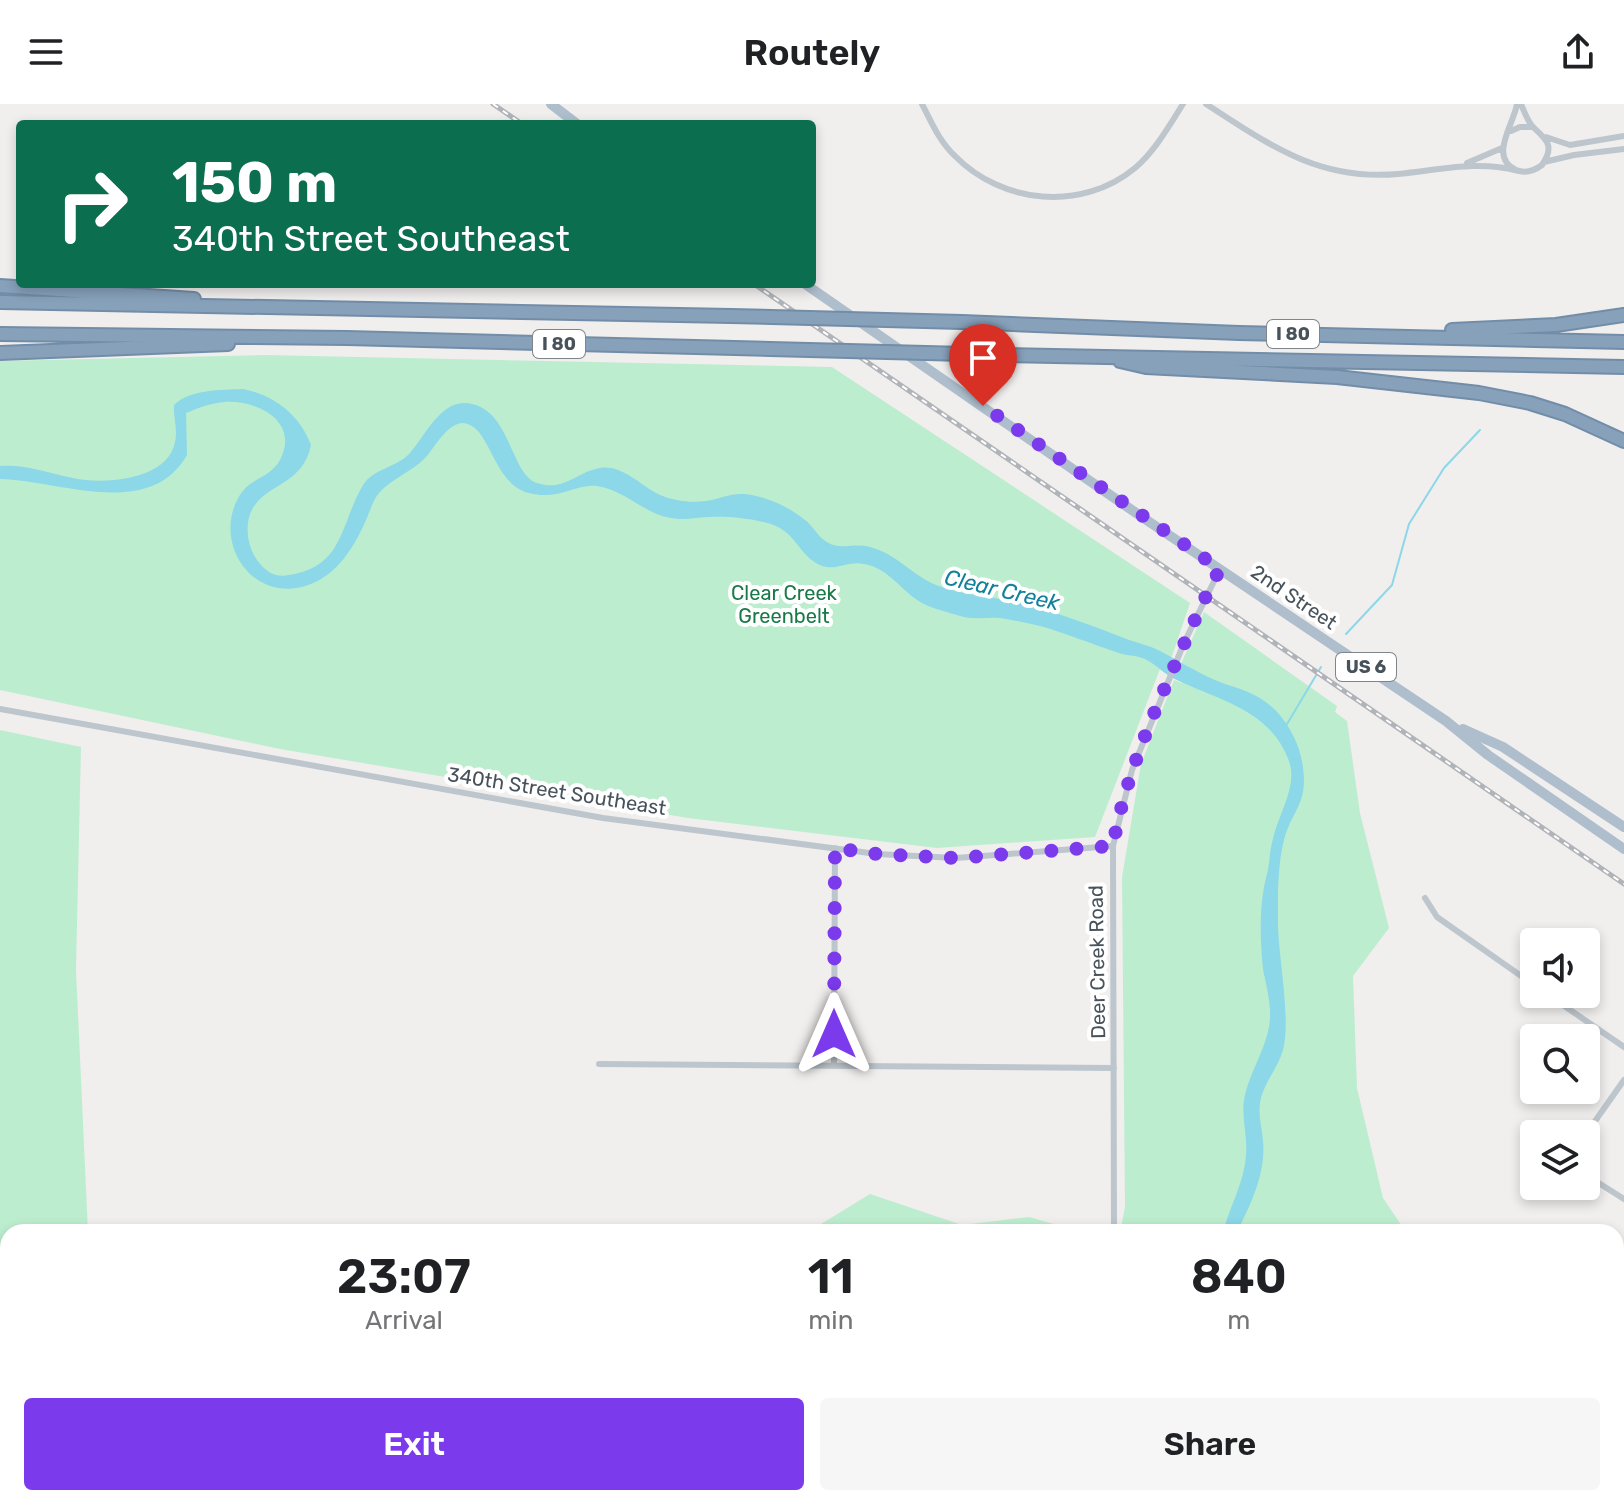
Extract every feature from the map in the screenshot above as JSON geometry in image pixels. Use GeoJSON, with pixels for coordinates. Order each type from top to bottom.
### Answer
{"type":"FeatureCollection","features":[{"type":"Feature","properties":{"kind":"highway"},"geometry":{"type":"LineString","coordinates":[[30,288],[357,310]]}},
{"type":"Feature","properties":{"kind":"highway","name":"I 80"},"geometry":{"type":"LineString","coordinates":[[0,302],[731,316],[1624,342]]}},
{"type":"Feature","properties":{"kind":"highway"},"geometry":{"type":"LineString","coordinates":[[1348,335],[1528,327],[1624,315]]}},
{"type":"Feature","properties":{"kind":"highway","name":"I 80"},"geometry":{"type":"LineString","coordinates":[[0,334],[347,338],[1624,367]]}},
{"type":"Feature","properties":{"kind":"highway"},"geometry":{"type":"LineString","coordinates":[[0,353],[347,338]]}},
{"type":"Feature","properties":{"kind":"highway"},"geometry":{"type":"LineString","coordinates":[[1098,355],[1146,367],[1337,377],[1479,393],[1565,414],[1624,441]]}},
{"type":"Feature","properties":{"kind":"main road"},"geometry":{"type":"LineString","coordinates":[[551,104],[572,120]]}},
{"type":"Feature","properties":{"kind":"main road","name":"2nd Street"},"geometry":{"type":"LineString","coordinates":[[811,288],[1446,721],[1488,755],[1624,849]]}},
{"type":"Feature","properties":{"kind":"main road","name":"2nd Street"},"geometry":{"type":"LineString","coordinates":[[1446,721],[1503,747],[1624,827]]}},
{"type":"Feature","properties":{"kind":"street"},"geometry":{"type":"LineString","coordinates":[[922,104],[943,143],[980,177],[1009,191],[1056,197],[1094,190],[1135,167],[1149,154],[1183,104]]}},
{"type":"Feature","properties":{"kind":"street"},"geometry":{"type":"LineString","coordinates":[[1206,104],[1279,150],[1331,171],[1386,175],[1464,165],[1533,170],[1544,162],[1574,155],[1624,149]]}},
{"type":"Feature","properties":{"kind":"street"},"geometry":{"type":"LineString","coordinates":[[1519,104],[1502,148],[1507,162],[1519,171]]}},
{"type":"Feature","properties":{"kind":"street"},"geometry":{"type":"LineString","coordinates":[[1519,104],[1533,127],[1544,136],[1570,145],[1624,136]]}},
{"type":"Feature","properties":{"kind":"street"},"geometry":{"type":"LineString","coordinates":[[1508,133],[1520,127],[1533,127]]}},
{"type":"Feature","properties":{"kind":"street"},"geometry":{"type":"LineString","coordinates":[[1544,136],[1548,149],[1544,162]]}},
{"type":"Feature","properties":{"kind":"street"},"geometry":{"type":"LineString","coordinates":[[1464,165],[1502,148]]}},
{"type":"Feature","properties":{"kind":"street","name":"Deer Creek Road"},"geometry":{"type":"LineString","coordinates":[[1114,1224],[1113,846],[1132,770],[1184,643],[1220,569]]}},
{"type":"Feature","properties":{"kind":"street","name":"340th Street Southeast"},"geometry":{"type":"LineString","coordinates":[[0,709],[603,818],[877,854],[956,858],[1113,846]]}},
{"type":"Feature","properties":{"kind":"street"},"geometry":{"type":"LineString","coordinates":[[834,1065],[835,848]]}},
{"type":"Feature","properties":{"kind":"street"},"geometry":{"type":"LineString","coordinates":[[1425,898],[1437,917],[1520,975]]}},
{"type":"Feature","properties":{"kind":"street"},"geometry":{"type":"LineString","coordinates":[[1567,1008],[1624,1047]]}},
{"type":"Feature","properties":{"kind":"street"},"geometry":{"type":"LineString","coordinates":[[599,1064],[1114,1068]]}},
{"type":"Feature","properties":{"kind":"street"},"geometry":{"type":"LineString","coordinates":[[1596,1120],[1624,1080]]}},
{"type":"Feature","properties":{"kind":"street"},"geometry":{"type":"LineString","coordinates":[[1600,1184],[1624,1199]]}},
{"type":"Feature","properties":{"kind":"green space","name":"Clear Creek Greenbelt"},"geometry":{"type":"Polygon","coordinates":[[[266,355],[832,367],[1190,603],[1171,659],[1165,656],[1095,837],[937,848],[688,818],[280,749],[0,690],[0,361],[266,355]]]}},
{"type":"Feature","properties":{"kind":"green space"},"geometry":{"type":"Polygon","coordinates":[[[1204,612],[1337,706],[1335,712],[1347,721],[1360,813],[1389,928],[1353,976],[1357,1088],[1383,1198],[1401,1224],[1122,1224],[1125,1207],[1122,877],[1141,764],[1174,680],[1182,683],[1189,668],[1181,664],[1204,612]]]}},
{"type":"Feature","properties":{"kind":"green space"},"geometry":{"type":"Polygon","coordinates":[[[0,730],[81,747],[76,970],[88,1224],[0,1224],[0,730]]]}},
{"type":"Feature","properties":{"kind":"green space"},"geometry":{"type":"Polygon","coordinates":[[[870,1194],[959,1224],[821,1224],[870,1194]]]}},
{"type":"Feature","properties":{"kind":"green space"},"geometry":{"type":"Polygon","coordinates":[[[1029,1217],[1054,1224],[970,1224],[1029,1217]]]}},
{"type":"Feature","properties":{"kind":"water"},"geometry":{"type":"Polygon","coordinates":[[[243,389],[275,401],[300,424],[311,445],[300,469],[264,496],[248,520],[251,549],[260,564],[274,574],[289,575],[321,563],[338,542],[367,480],[404,458],[447,409],[464,403],[479,406],[491,415],[500,426],[520,467],[537,483],[555,485],[592,470],[608,468],[624,472],[660,495],[677,500],[700,502],[739,494],[760,497],[798,515],[830,544],[880,550],[927,581],[946,589],[1034,607],[1149,646],[1267,703],[1280,716],[1296,741],[1304,780],[1301,799],[1284,840],[1279,872],[1278,926],[1285,1037],[1281,1057],[1260,1103],[1262,1165],[1241,1224],[1226,1224],[1245,1165],[1245,1095],[1266,1039],[1270,1019],[1261,946],[1262,900],[1275,830],[1291,780],[1289,761],[1281,744],[1258,719],[1228,702],[1174,679],[1142,658],[1040,626],[1000,618],[965,617],[936,609],[922,603],[873,566],[857,563],[822,566],[810,558],[786,532],[771,524],[726,517],[681,519],[661,516],[617,492],[597,486],[549,495],[529,493],[507,479],[480,434],[463,423],[447,431],[422,461],[379,493],[355,542],[331,572],[310,585],[297,588],[278,588],[262,582],[248,572],[238,559],[232,543],[230,526],[242,492],[276,466],[285,447],[280,424],[262,409],[238,402],[205,406],[186,413],[187,455],[170,475],[150,487],[127,492],[101,492],[0,479],[0,466],[101,481],[148,472],[170,455],[176,432],[174,405],[188,396],[216,390],[243,389]]]}},
{"type":"Feature","properties":{"kind":"waterway"},"geometry":{"type":"LineString","coordinates":[[1346,634],[1392,585],[1409,524],[1444,468],[1480,430]]}},
{"type":"Feature","properties":{"kind":"waterway"},"geometry":{"type":"LineString","coordinates":[[1287,724],[1321,667]]}},
{"type":"Feature","properties":{"kind":"railway"},"geometry":{"type":"LineString","coordinates":[[493,104],[516,120]]}},
{"type":"Feature","properties":{"kind":"railway"},"geometry":{"type":"LineString","coordinates":[[760,288],[1624,884]]}},
{"type":"Feature","properties":{"kind":"route"},"geometry":{"type":"LineString","coordinates":[[834,1034],[835,848],[877,854],[956,858],[1113,846],[1132,770],[1184,643],[1220,569],[983,406]]}},
{"type":"Feature","properties":{"kind":"water label","name":"Clear Creek"},"geometry":{"type":"Point","coordinates":[1002,590]}}]}
